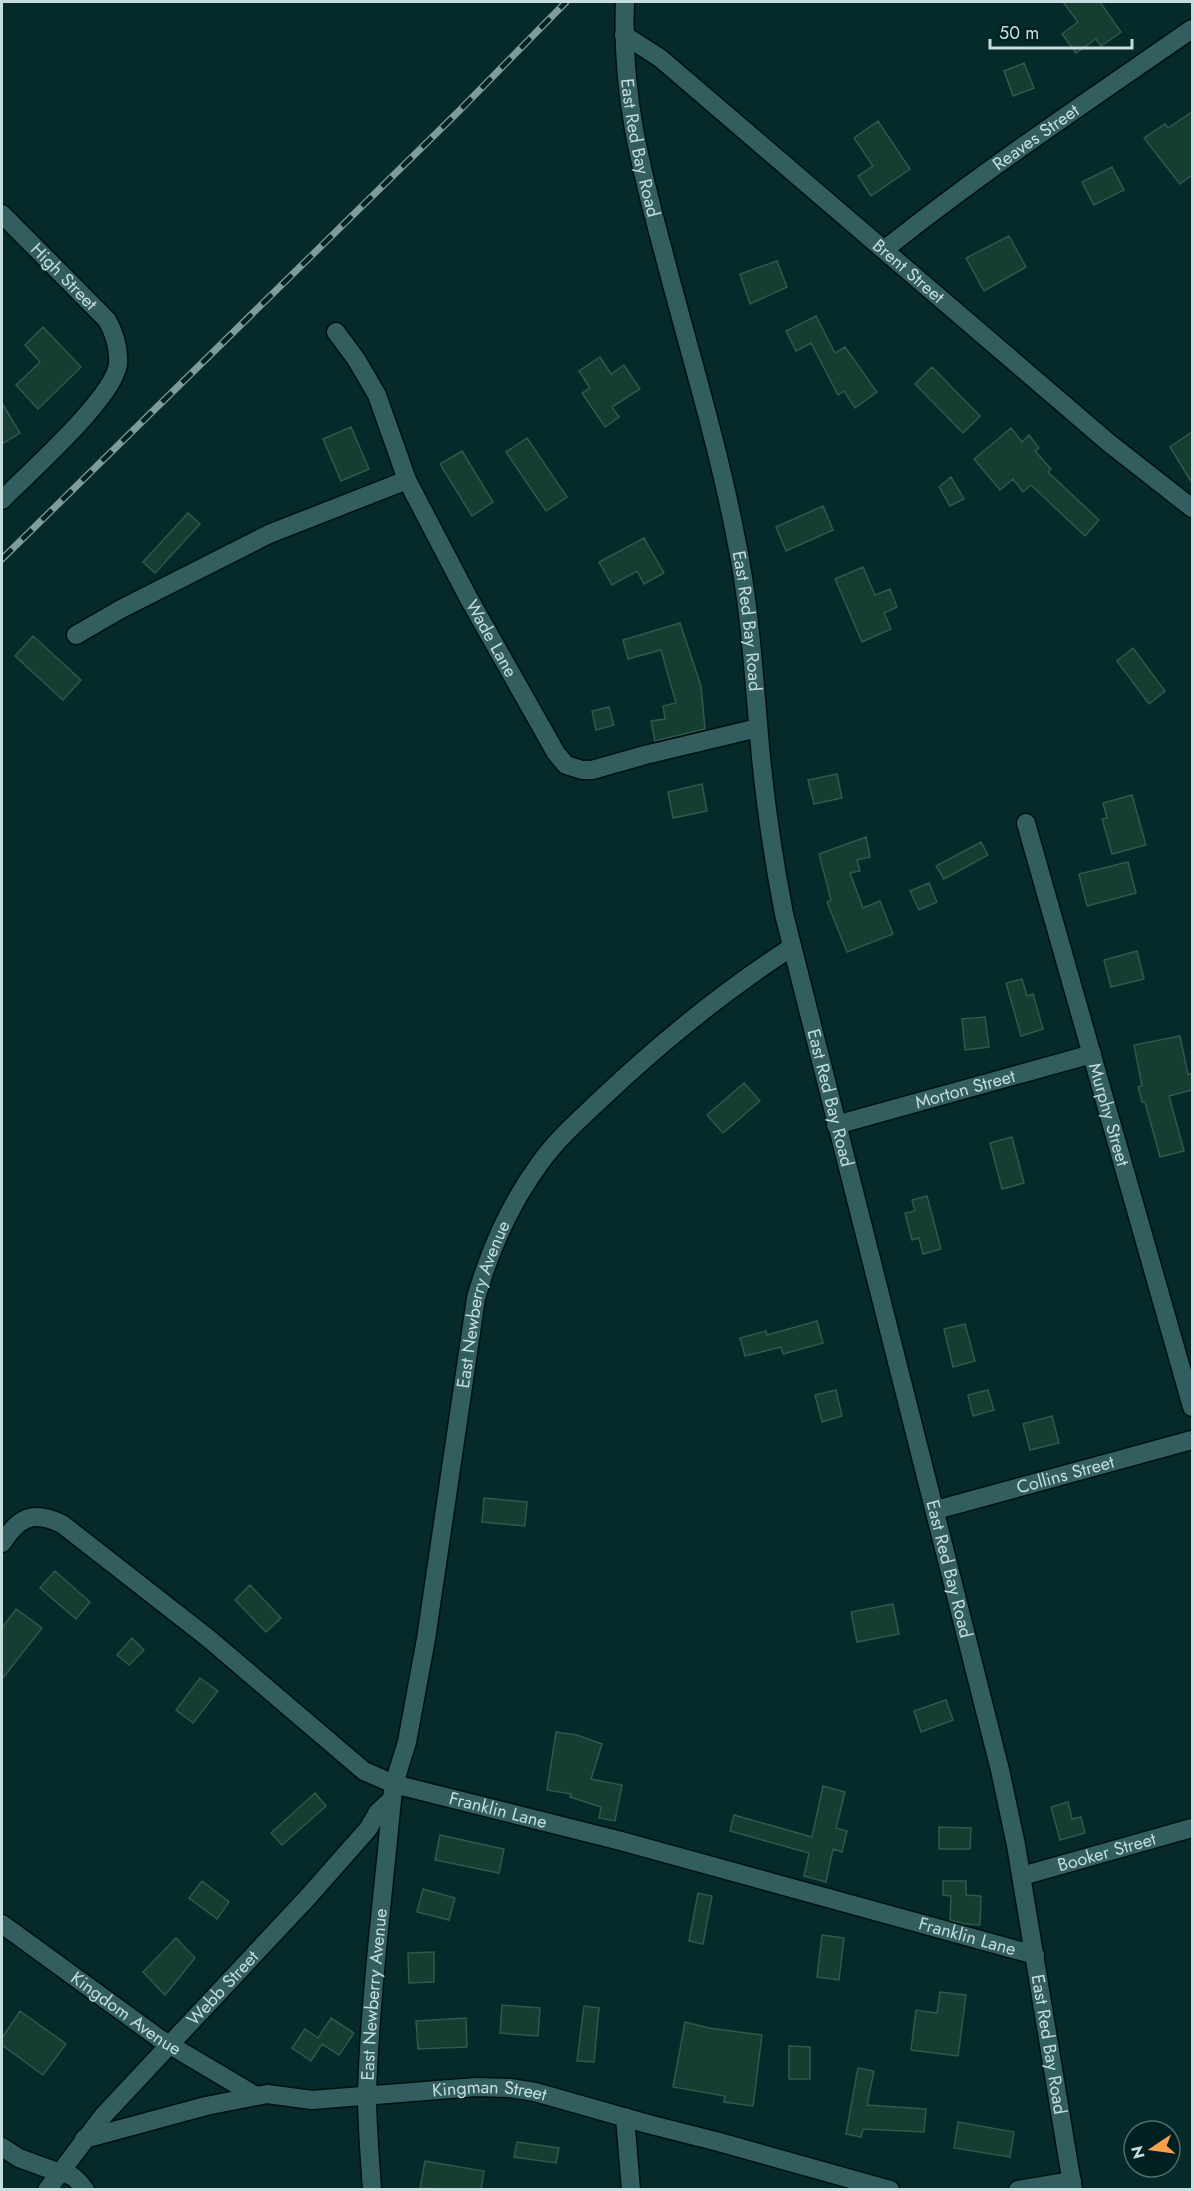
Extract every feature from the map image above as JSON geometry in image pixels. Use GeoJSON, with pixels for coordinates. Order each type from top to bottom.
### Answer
{"type":"FeatureCollection","features":[{"type":"Feature","properties":{"kind":"street","name":"East Red Bay Road"},"geometry":{"type":"LineString","coordinates":[[625,2],[624,34],[628,96],[639,160],[737,541],[777,877],[792,947],[1000,1770],[1022,1876],[1072,2185]]}},
{"type":"Feature","properties":{"kind":"street","name":"Reaves Street"},"geometry":{"type":"LineString","coordinates":[[884,250],[958,191],[1192,29]]}},
{"type":"Feature","properties":{"kind":"street","name":"Brent Street"},"geometry":{"type":"LineString","coordinates":[[624,34],[660,58],[1109,442],[1192,508]]}},
{"type":"Feature","properties":{"kind":"street","name":"High Street"},"geometry":{"type":"LineString","coordinates":[[2,213],[107,320],[115,333],[118,366],[111,381],[96,402],[2,500]]}},
{"type":"Feature","properties":{"kind":"street","name":"Wade Lane"},"geometry":{"type":"LineString","coordinates":[[336,332],[356,359],[377,395],[407,480],[468,597],[556,753],[566,765],[582,770],[592,770],[758,728]]}},
{"type":"Feature","properties":{"kind":"street"},"geometry":{"type":"LineString","coordinates":[[76,635],[121,609],[268,534],[407,480]]}},
{"type":"Feature","properties":{"kind":"street","name":"Murphy Street"},"geometry":{"type":"LineString","coordinates":[[1026,823],[1192,1407]]}},
{"type":"Feature","properties":{"kind":"street","name":"East Newberry Avenue"},"geometry":{"type":"LineString","coordinates":[[372,2190],[367,2097],[376,1969],[393,1792],[408,1742],[426,1640],[476,1298],[485,1265],[507,1217],[540,1162],[559,1139],[625,1076],[753,973],[792,947]]}},
{"type":"Feature","properties":{"kind":"street","name":"Morton Street"},"geometry":{"type":"LineString","coordinates":[[837,1125],[1092,1054]]}},
{"type":"Feature","properties":{"kind":"street","name":"Collins Street"},"geometry":{"type":"LineString","coordinates":[[936,1510],[1192,1440]]}},
{"type":"Feature","properties":{"kind":"street","name":"Franklin Lane"},"geometry":{"type":"LineString","coordinates":[[2,1543],[20,1522],[28,1517],[46,1517],[62,1524],[207,1638],[364,1771],[393,1792],[621,1841],[1035,1955]]}},
{"type":"Feature","properties":{"kind":"street","name":"Webb Street"},"geometry":{"type":"LineString","coordinates":[[47,2190],[84,2139],[308,1897],[368,1828],[393,1792]]}},
{"type":"Feature","properties":{"kind":"street","name":"Booker Street"},"geometry":{"type":"LineString","coordinates":[[1022,1876],[1192,1828]]}},
{"type":"Feature","properties":{"kind":"street","name":"Kingdom Avenue"},"geometry":{"type":"LineString","coordinates":[[2,1924],[169,2045],[256,2096]]}},
{"type":"Feature","properties":{"kind":"street","name":"Kingman Street"},"geometry":{"type":"LineString","coordinates":[[84,2139],[206,2106],[267,2094],[312,2100],[476,2087],[510,2088],[535,2092],[890,2190]]}},
{"type":"Feature","properties":{"kind":"street"},"geometry":{"type":"LineString","coordinates":[[625,2118],[631,2190]]}},
{"type":"Feature","properties":{"kind":"street"},"geometry":{"type":"LineString","coordinates":[[2,2147],[19,2158],[60,2174],[68,2174],[78,2180],[84,2190]]}},
{"type":"Feature","properties":{"kind":"street"},"geometry":{"type":"LineString","coordinates":[[1018,2190],[1072,2185]]}},
{"type":"Feature","properties":{"kind":"building"},"geometry":{"type":"Polygon","coordinates":[[[1063,2],[1100,2],[1121,32],[1101,46],[1096,39],[1076,53],[1062,34],[1078,22],[1063,2]]]}},
{"type":"Feature","properties":{"kind":"building"},"geometry":{"type":"Polygon","coordinates":[[[1024,63],[1034,88],[1013,96],[1004,71],[1024,63]]]}},
{"type":"Feature","properties":{"kind":"building"},"geometry":{"type":"Polygon","coordinates":[[[1192,112],[1192,175],[1180,184],[1144,138],[1165,124],[1168,128],[1192,112]]]}},
{"type":"Feature","properties":{"kind":"building"},"geometry":{"type":"Polygon","coordinates":[[[878,121],[910,169],[871,196],[858,176],[873,166],[854,138],[878,121]]]}},
{"type":"Feature","properties":{"kind":"building"},"geometry":{"type":"Polygon","coordinates":[[[1112,167],[1124,190],[1094,205],[1082,182],[1112,167]]]}},
{"type":"Feature","properties":{"kind":"building"},"geometry":{"type":"Polygon","coordinates":[[[1009,236],[1026,267],[984,291],[966,258],[1009,236]]]}},
{"type":"Feature","properties":{"kind":"building"},"geometry":{"type":"Polygon","coordinates":[[[777,261],[787,287],[750,304],[740,274],[777,261]]]}},
{"type":"Feature","properties":{"kind":"building"},"geometry":{"type":"Polygon","coordinates":[[[816,316],[835,353],[845,347],[877,392],[855,408],[844,391],[838,395],[811,343],[796,351],[786,331],[816,316]]]}},
{"type":"Feature","properties":{"kind":"building"},"geometry":{"type":"Polygon","coordinates":[[[43,327],[81,367],[38,409],[16,385],[40,362],[25,345],[43,327]]]}},
{"type":"Feature","properties":{"kind":"building"},"geometry":{"type":"Polygon","coordinates":[[[600,357],[611,374],[624,365],[640,389],[612,407],[619,417],[605,427],[582,393],[590,388],[579,371],[600,357]]]}},
{"type":"Feature","properties":{"kind":"building"},"geometry":{"type":"Polygon","coordinates":[[[932,367],[980,416],[963,433],[915,384],[932,367]]]}},
{"type":"Feature","properties":{"kind":"building"},"geometry":{"type":"Polygon","coordinates":[[[2,403],[20,433],[2,444],[2,403]]]}},
{"type":"Feature","properties":{"kind":"building"},"geometry":{"type":"Polygon","coordinates":[[[351,427],[369,469],[341,481],[323,439],[351,427]]]}},
{"type":"Feature","properties":{"kind":"building"},"geometry":{"type":"Polygon","coordinates":[[[1011,428],[1022,442],[1029,435],[1039,448],[1035,451],[1051,469],[1048,472],[1099,520],[1085,536],[1031,485],[1023,492],[1013,479],[1000,490],[974,459],[1011,428]]]}},
{"type":"Feature","properties":{"kind":"building"},"geometry":{"type":"Polygon","coordinates":[[[1192,432],[1192,483],[1170,447],[1192,432]]]}},
{"type":"Feature","properties":{"kind":"building"},"geometry":{"type":"Polygon","coordinates":[[[527,438],[567,497],[546,511],[506,452],[527,438]]]}},
{"type":"Feature","properties":{"kind":"building"},"geometry":{"type":"Polygon","coordinates":[[[462,451],[493,502],[472,516],[440,464],[462,451]]]}},
{"type":"Feature","properties":{"kind":"building"},"geometry":{"type":"Polygon","coordinates":[[[951,477],[964,499],[950,506],[939,487],[951,477]]]}},
{"type":"Feature","properties":{"kind":"building"},"geometry":{"type":"Polygon","coordinates":[[[823,506],[833,530],[786,551],[776,527],[823,506]]]}},
{"type":"Feature","properties":{"kind":"building"},"geometry":{"type":"Polygon","coordinates":[[[188,513],[200,524],[155,573],[143,562],[188,513]]]}},
{"type":"Feature","properties":{"kind":"building"},"geometry":{"type":"Polygon","coordinates":[[[644,538],[664,573],[644,584],[637,571],[612,585],[599,562],[644,538]]]}},
{"type":"Feature","properties":{"kind":"building"},"geometry":{"type":"Polygon","coordinates":[[[863,567],[875,595],[890,589],[897,607],[884,613],[891,629],[862,642],[835,579],[863,567]]]}},
{"type":"Feature","properties":{"kind":"building"},"geometry":{"type":"Polygon","coordinates":[[[680,623],[701,686],[705,729],[655,741],[651,721],[665,719],[663,706],[676,703],[661,650],[628,659],[623,640],[680,623]]]}},
{"type":"Feature","properties":{"kind":"building"},"geometry":{"type":"Polygon","coordinates":[[[33,636],[81,680],[63,700],[15,656],[33,636]]]}},
{"type":"Feature","properties":{"kind":"building"},"geometry":{"type":"Polygon","coordinates":[[[1133,648],[1165,691],[1149,704],[1117,661],[1133,648]]]}},
{"type":"Feature","properties":{"kind":"building"},"geometry":{"type":"Polygon","coordinates":[[[609,707],[614,725],[596,730],[592,711],[609,707]]]}},
{"type":"Feature","properties":{"kind":"building"},"geometry":{"type":"Polygon","coordinates":[[[837,774],[842,798],[814,804],[808,780],[837,774]]]}},
{"type":"Feature","properties":{"kind":"building"},"geometry":{"type":"Polygon","coordinates":[[[702,784],[707,811],[673,818],[668,792],[702,784]]]}},
{"type":"Feature","properties":{"kind":"building"},"geometry":{"type":"Polygon","coordinates":[[[1132,795],[1146,845],[1112,854],[1102,819],[1107,818],[1103,803],[1132,795]]]}},
{"type":"Feature","properties":{"kind":"building"},"geometry":{"type":"Polygon","coordinates":[[[866,837],[870,857],[857,860],[860,871],[850,873],[863,908],[880,901],[893,934],[847,952],[827,902],[831,900],[819,854],[866,837]]]}},
{"type":"Feature","properties":{"kind":"building"},"geometry":{"type":"Polygon","coordinates":[[[981,842],[988,855],[944,879],[936,866],[981,842]]]}},
{"type":"Feature","properties":{"kind":"building"},"geometry":{"type":"Polygon","coordinates":[[[1128,862],[1136,893],[1087,906],[1079,874],[1128,862]]]}},
{"type":"Feature","properties":{"kind":"building"},"geometry":{"type":"Polygon","coordinates":[[[929,883],[937,902],[919,910],[910,891],[929,883]]]}},
{"type":"Feature","properties":{"kind":"building"},"geometry":{"type":"Polygon","coordinates":[[[1137,951],[1144,979],[1111,987],[1104,960],[1137,951]]]}},
{"type":"Feature","properties":{"kind":"building"},"geometry":{"type":"Polygon","coordinates":[[[1022,979],[1027,996],[1033,994],[1043,1029],[1021,1036],[1006,983],[1022,979]]]}},
{"type":"Feature","properties":{"kind":"building"},"geometry":{"type":"Polygon","coordinates":[[[985,1017],[989,1047],[965,1050],[962,1019],[985,1017]]]}},
{"type":"Feature","properties":{"kind":"building"},"geometry":{"type":"Polygon","coordinates":[[[1180,1036],[1188,1075],[1192,1073],[1192,1090],[1169,1096],[1184,1151],[1160,1157],[1145,1102],[1142,1102],[1138,1087],[1142,1086],[1134,1045],[1180,1036]]]}},
{"type":"Feature","properties":{"kind":"building"},"geometry":{"type":"Polygon","coordinates":[[[744,1083],[760,1101],[723,1133],[707,1115],[744,1083]]]}},
{"type":"Feature","properties":{"kind":"building"},"geometry":{"type":"Polygon","coordinates":[[[1012,1137],[1024,1183],[1002,1189],[990,1143],[1012,1137]]]}},
{"type":"Feature","properties":{"kind":"building"},"geometry":{"type":"Polygon","coordinates":[[[927,1196],[941,1249],[923,1254],[919,1238],[912,1240],[905,1213],[915,1211],[912,1200],[927,1196]]]}},
{"type":"Feature","properties":{"kind":"building"},"geometry":{"type":"Polygon","coordinates":[[[817,1321],[823,1343],[783,1354],[781,1347],[745,1356],[740,1338],[766,1331],[767,1335],[817,1321]]]}},
{"type":"Feature","properties":{"kind":"building"},"geometry":{"type":"Polygon","coordinates":[[[965,1324],[975,1361],[953,1367],[944,1329],[965,1324]]]}},
{"type":"Feature","properties":{"kind":"building"},"geometry":{"type":"Polygon","coordinates":[[[836,1390],[842,1416],[822,1422],[815,1395],[836,1390]]]}},
{"type":"Feature","properties":{"kind":"building"},"geometry":{"type":"Polygon","coordinates":[[[988,1390],[994,1410],[973,1416],[968,1395],[988,1390]]]}},
{"type":"Feature","properties":{"kind":"building"},"geometry":{"type":"Polygon","coordinates":[[[1052,1416],[1059,1443],[1030,1450],[1023,1424],[1052,1416]]]}},
{"type":"Feature","properties":{"kind":"building"},"geometry":{"type":"Polygon","coordinates":[[[484,1498],[527,1502],[525,1526],[482,1522],[484,1498]]]}},
{"type":"Feature","properties":{"kind":"building"},"geometry":{"type":"Polygon","coordinates":[[[55,1571],[90,1602],[76,1619],[40,1588],[55,1571]]]}},
{"type":"Feature","properties":{"kind":"building"},"geometry":{"type":"Polygon","coordinates":[[[250,1585],[281,1618],[266,1632],[235,1600],[250,1585]]]}},
{"type":"Feature","properties":{"kind":"building"},"geometry":{"type":"Polygon","coordinates":[[[893,1604],[899,1634],[857,1642],[851,1612],[893,1604]]]}},
{"type":"Feature","properties":{"kind":"building"},"geometry":{"type":"Polygon","coordinates":[[[16,1609],[42,1628],[2,1679],[2,1628],[16,1609]]]}},
{"type":"Feature","properties":{"kind":"building"},"geometry":{"type":"Polygon","coordinates":[[[132,1638],[144,1650],[129,1665],[117,1655],[132,1638]]]}},
{"type":"Feature","properties":{"kind":"building"},"geometry":{"type":"Polygon","coordinates":[[[200,1678],[218,1691],[193,1723],[176,1710],[200,1678]]]}},
{"type":"Feature","properties":{"kind":"building"},"geometry":{"type":"Polygon","coordinates":[[[946,1700],[953,1720],[921,1732],[914,1711],[946,1700]]]}},
{"type":"Feature","properties":{"kind":"building"},"geometry":{"type":"Polygon","coordinates":[[[556,1732],[577,1735],[602,1744],[591,1779],[622,1785],[615,1821],[599,1818],[601,1807],[570,1797],[571,1794],[547,1790],[556,1732]]]}},
{"type":"Feature","properties":{"kind":"building"},"geometry":{"type":"Polygon","coordinates":[[[823,1786],[845,1792],[836,1828],[847,1831],[842,1852],[833,1849],[826,1882],[804,1876],[809,1853],[730,1831],[734,1815],[812,1837],[823,1786]]]}},
{"type":"Feature","properties":{"kind":"building"},"geometry":{"type":"Polygon","coordinates":[[[315,1793],[326,1806],[282,1845],[271,1833],[315,1793]]]}},
{"type":"Feature","properties":{"kind":"building"},"geometry":{"type":"Polygon","coordinates":[[[1068,1802],[1072,1819],[1081,1817],[1085,1833],[1060,1840],[1051,1807],[1068,1802]]]}},
{"type":"Feature","properties":{"kind":"building"},"geometry":{"type":"Polygon","coordinates":[[[939,1827],[971,1828],[970,1849],[939,1849],[939,1827]]]}},
{"type":"Feature","properties":{"kind":"building"},"geometry":{"type":"Polygon","coordinates":[[[440,1835],[504,1849],[499,1873],[435,1860],[440,1835]]]}},
{"type":"Feature","properties":{"kind":"building"},"geometry":{"type":"Polygon","coordinates":[[[202,1881],[229,1902],[217,1919],[189,1898],[202,1881]]]}},
{"type":"Feature","properties":{"kind":"building"},"geometry":{"type":"Polygon","coordinates":[[[943,1881],[966,1881],[966,1895],[981,1896],[980,1925],[950,1920],[951,1896],[943,1895],[943,1881]]]}},
{"type":"Feature","properties":{"kind":"building"},"geometry":{"type":"Polygon","coordinates":[[[423,1889],[455,1898],[449,1920],[417,1912],[423,1889]]]}},
{"type":"Feature","properties":{"kind":"building"},"geometry":{"type":"Polygon","coordinates":[[[698,1893],[712,1896],[703,1944],[689,1941],[698,1893]]]}},
{"type":"Feature","properties":{"kind":"building"},"geometry":{"type":"Polygon","coordinates":[[[822,1935],[844,1938],[839,1980],[817,1977],[822,1935]]]}},
{"type":"Feature","properties":{"kind":"building"},"geometry":{"type":"Polygon","coordinates":[[[176,1938],[195,1958],[165,1995],[143,1972],[176,1938]]]}},
{"type":"Feature","properties":{"kind":"building"},"geometry":{"type":"Polygon","coordinates":[[[434,1952],[434,1982],[409,1983],[408,1953],[434,1952]]]}},
{"type":"Feature","properties":{"kind":"building"},"geometry":{"type":"Polygon","coordinates":[[[940,1992],[966,1995],[958,2056],[911,2050],[916,2010],[937,2013],[940,1992]]]}},
{"type":"Feature","properties":{"kind":"building"},"geometry":{"type":"Polygon","coordinates":[[[502,2005],[540,2008],[538,2036],[500,2033],[502,2005]]]}},
{"type":"Feature","properties":{"kind":"building"},"geometry":{"type":"Polygon","coordinates":[[[584,2006],[599,2008],[594,2062],[577,2061],[584,2006]]]}},
{"type":"Feature","properties":{"kind":"building"},"geometry":{"type":"Polygon","coordinates":[[[20,2011],[66,2044],[43,2075],[2,2045],[2,2038],[20,2011]]]}},
{"type":"Feature","properties":{"kind":"building"},"geometry":{"type":"Polygon","coordinates":[[[331,2018],[354,2033],[339,2055],[322,2044],[311,2061],[292,2048],[305,2029],[318,2038],[331,2018]]]}},
{"type":"Feature","properties":{"kind":"building"},"geometry":{"type":"Polygon","coordinates":[[[466,2018],[467,2047],[418,2049],[416,2021],[466,2018]]]}},
{"type":"Feature","properties":{"kind":"building"},"geometry":{"type":"Polygon","coordinates":[[[685,2022],[709,2028],[762,2035],[753,2106],[724,2102],[725,2096],[673,2087],[685,2022]]]}},
{"type":"Feature","properties":{"kind":"building"},"geometry":{"type":"Polygon","coordinates":[[[789,2046],[810,2047],[810,2079],[789,2079],[789,2046]]]}},
{"type":"Feature","properties":{"kind":"building"},"geometry":{"type":"Polygon","coordinates":[[[858,2068],[874,2071],[867,2105],[926,2109],[924,2132],[863,2129],[861,2137],[846,2134],[858,2068]]]}},
{"type":"Feature","properties":{"kind":"building"},"geometry":{"type":"Polygon","coordinates":[[[958,2122],[1014,2132],[1010,2157],[954,2148],[958,2122]]]}},
{"type":"Feature","properties":{"kind":"building"},"geometry":{"type":"Polygon","coordinates":[[[517,2142],[559,2148],[556,2163],[514,2157],[517,2142]]]}},
{"type":"Feature","properties":{"kind":"building"},"geometry":{"type":"Polygon","coordinates":[[[425,2161],[484,2171],[481,2190],[420,2188],[425,2161]]]}},
{"type":"Feature","properties":{"kind":"railway"},"geometry":{"type":"LineString","coordinates":[[2,559],[458,112],[566,2]]}}]}
